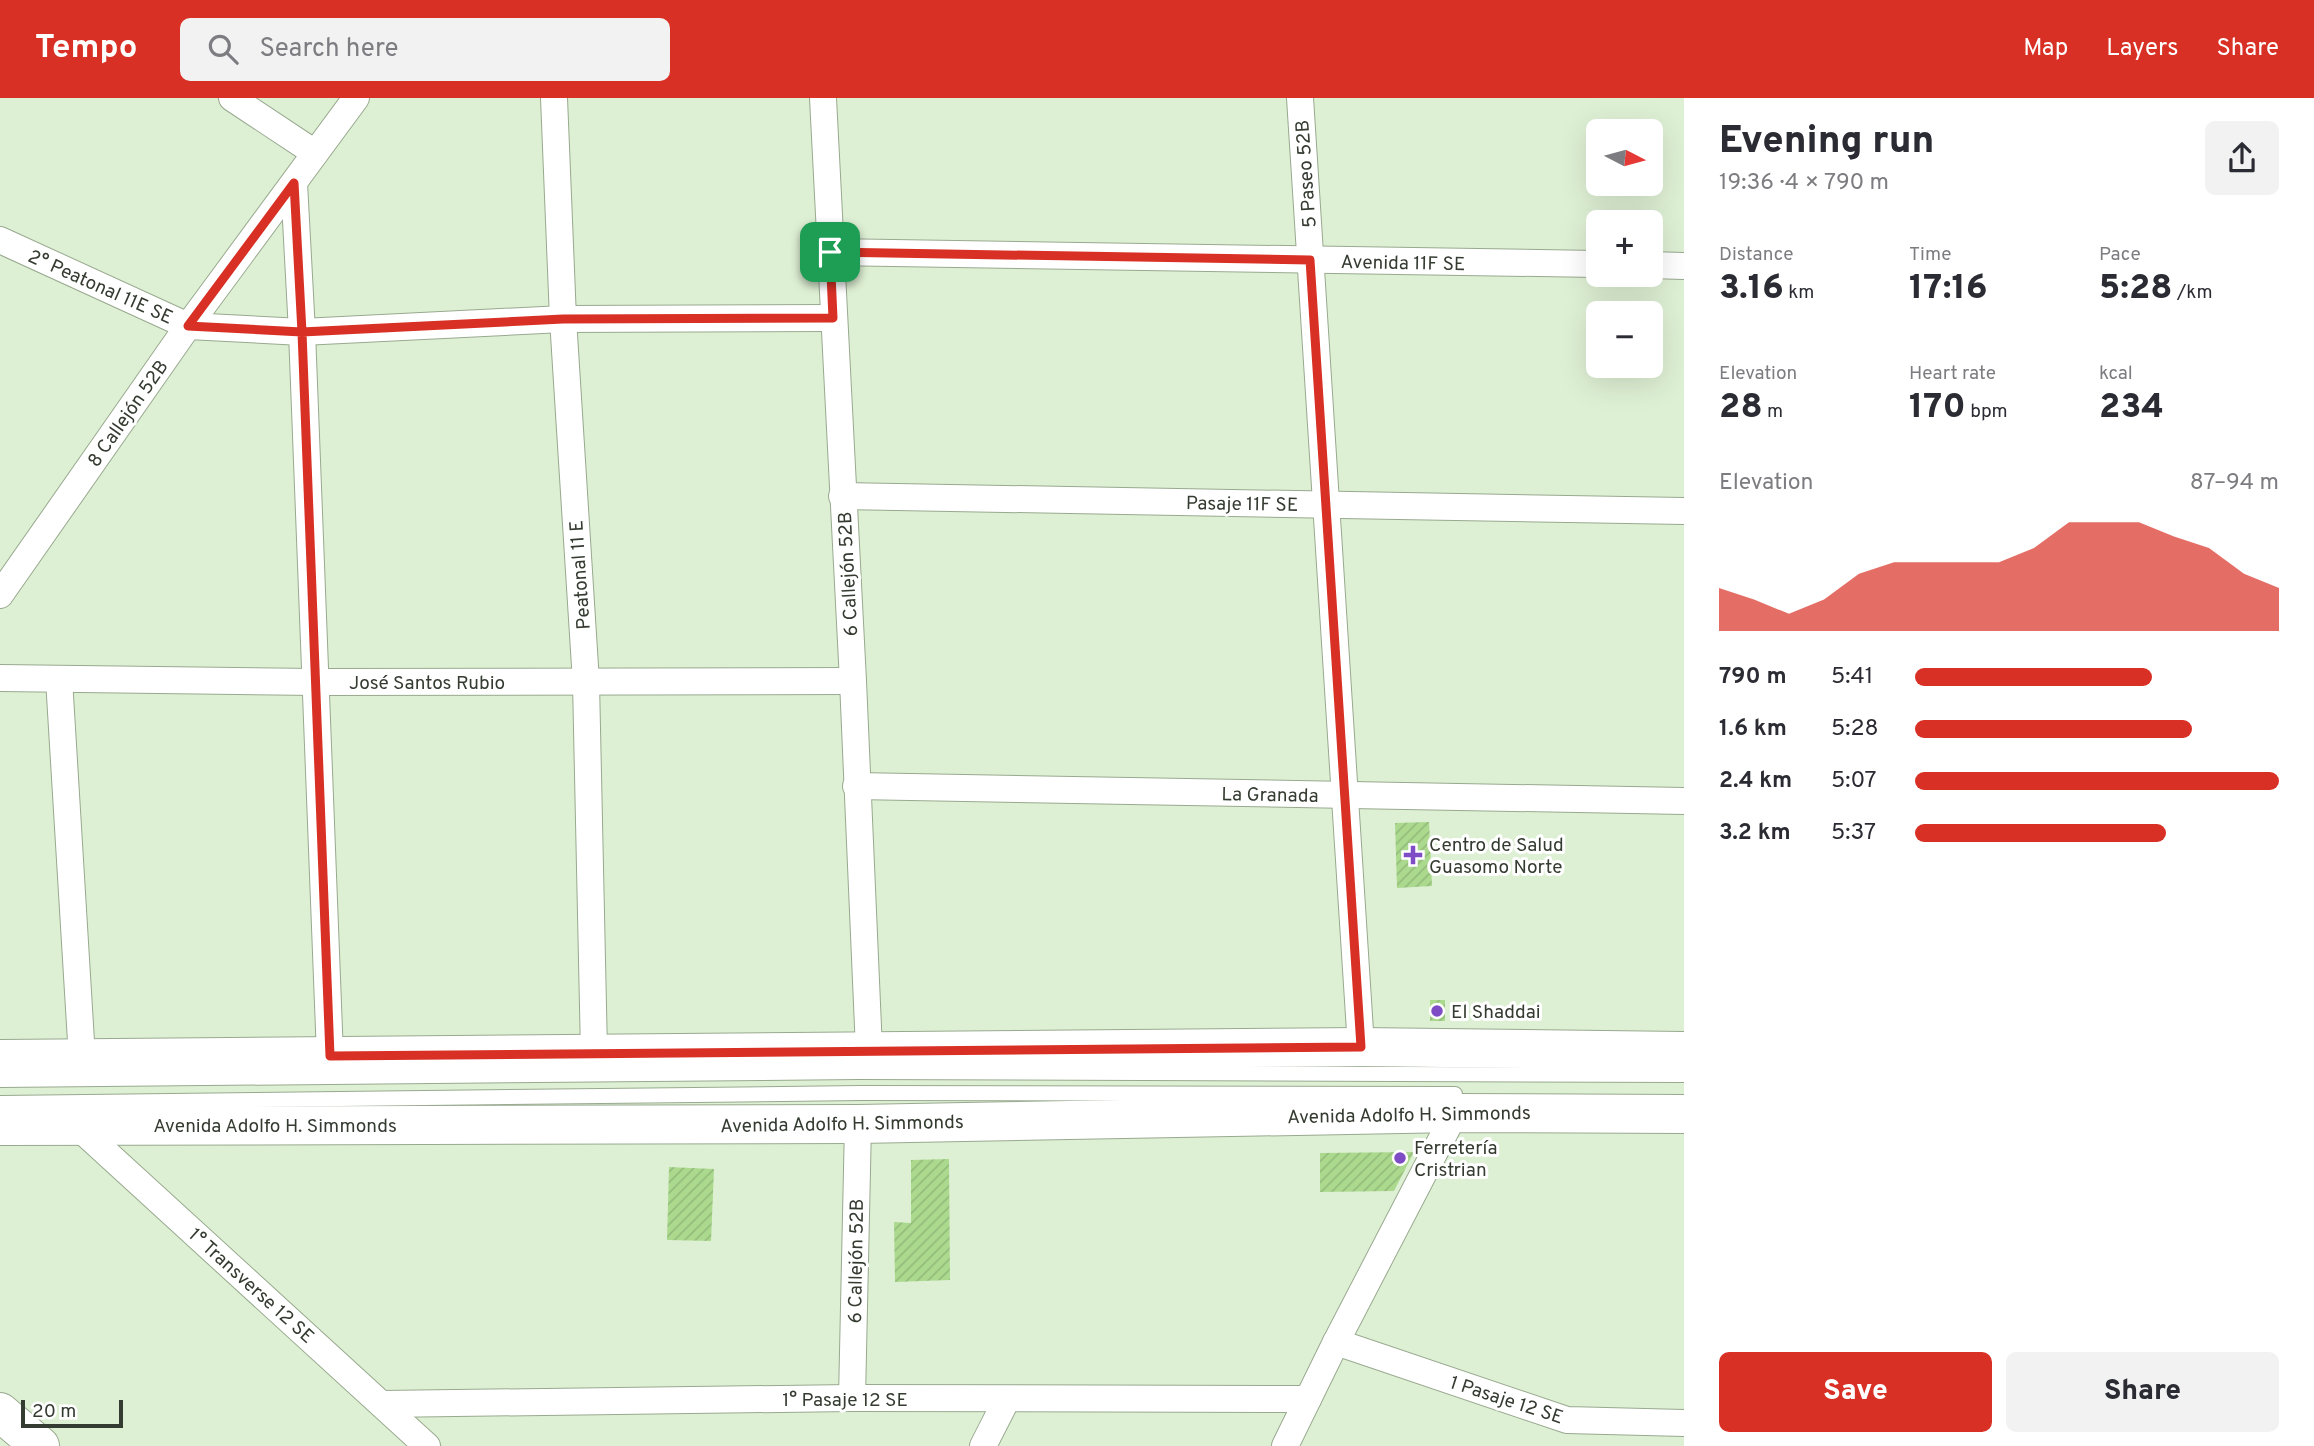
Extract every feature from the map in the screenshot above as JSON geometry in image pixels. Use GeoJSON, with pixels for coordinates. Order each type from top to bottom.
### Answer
{"type":"FeatureCollection","features":[{"type":"Feature","properties":{"kind":"main road"},"geometry":{"type":"LineString","coordinates":[[0,1059],[1361,1047],[1684,1051]]}},
{"type":"Feature","properties":{"kind":"main road","name":"Avenida Adolfo H. Simmonds"},"geometry":{"type":"LineString","coordinates":[[0,1126],[858,1124],[1465,1103],[1684,1114]]}},
{"type":"Feature","properties":{"kind":"main road"},"geometry":{"type":"LineString","coordinates":[[0,1412],[40,1446]]}},
{"type":"Feature","properties":{"kind":"street"},"geometry":{"type":"LineString","coordinates":[[232,98],[315,153]]}},
{"type":"Feature","properties":{"kind":"street","name":"8 Callejón 52B"},"geometry":{"type":"LineString","coordinates":[[0,595],[188,326],[356,98]]}},
{"type":"Feature","properties":{"kind":"street","name":"Peatonal 11 E"},"geometry":{"type":"LineString","coordinates":[[554,98],[563,319],[586,682],[594,1053]]}},
{"type":"Feature","properties":{"kind":"street","name":"6 Callejón 52B"},"geometry":{"type":"LineString","coordinates":[[823,98],[869,1050]]}},
{"type":"Feature","properties":{"kind":"street","name":"5 Paseo 52B"},"geometry":{"type":"LineString","coordinates":[[1300,98],[1361,1047]]}},
{"type":"Feature","properties":{"kind":"street"},"geometry":{"type":"LineString","coordinates":[[294,183],[330,1056]]}},
{"type":"Feature","properties":{"kind":"street","name":"2° Peatonal 11E SE"},"geometry":{"type":"LineString","coordinates":[[0,240],[188,326],[302,332],[563,319],[833,318]]}},
{"type":"Feature","properties":{"kind":"street","name":"Avenida 11F SE"},"geometry":{"type":"LineString","coordinates":[[830,252],[1586,264]]}},
{"type":"Feature","properties":{"kind":"street"},"geometry":{"type":"LineString","coordinates":[[1663,265],[1684,265]]}},
{"type":"Feature","properties":{"kind":"street","name":"Pasaje 11F SE"},"geometry":{"type":"LineString","coordinates":[[842,496],[1684,512]]}},
{"type":"Feature","properties":{"kind":"street","name":"José Santos Rubio"},"geometry":{"type":"LineString","coordinates":[[0,678],[316,682],[853,681]]}},
{"type":"Feature","properties":{"kind":"street"},"geometry":{"type":"LineString","coordinates":[[59,679],[82,1058]]}},
{"type":"Feature","properties":{"kind":"street","name":"La Granada"},"geometry":{"type":"LineString","coordinates":[[856,786],[1684,802]]}},
{"type":"Feature","properties":{"kind":"street"},"geometry":{"type":"LineString","coordinates":[[1285,1446],[1336,1342],[1465,1103]]}},
{"type":"Feature","properties":{"kind":"street","name":"6 Callejón 52B"},"geometry":{"type":"LineString","coordinates":[[852,1398],[858,1124]]}},
{"type":"Feature","properties":{"kind":"street","name":"1° Transverse 12 SE"},"geometry":{"type":"LineString","coordinates":[[77,1126],[427,1446]]}},
{"type":"Feature","properties":{"kind":"street","name":"1 Pasaje 12 SE"},"geometry":{"type":"LineString","coordinates":[[1336,1342],[1567,1420],[1684,1423]]}},
{"type":"Feature","properties":{"kind":"street","name":"1° Pasaje 12 SE"},"geometry":{"type":"LineString","coordinates":[[382,1404],[852,1398],[1308,1399]]}},
{"type":"Feature","properties":{"kind":"street"},"geometry":{"type":"LineString","coordinates":[[983,1446],[1007,1399]]}},
{"type":"Feature","properties":{"kind":"lane","name":"Avenida Adolfo H. Simmonds"},"geometry":{"type":"LineString","coordinates":[[0,1080],[859,1072],[1684,1075]]}},
{"type":"Feature","properties":{"kind":"lane","name":"Avenida Adolfo H. Simmonds"},"geometry":{"type":"LineString","coordinates":[[0,1102],[861,1093],[1465,1103]]}},
{"type":"Feature","properties":{"kind":"building","name":"Centro de Salud Guasomo Norte"},"geometry":{"type":"Polygon","coordinates":[[[1429,822],[1432,886],[1397,888],[1395,823],[1429,822]]]}},
{"type":"Feature","properties":{"kind":"building","name":"El Shaddai"},"geometry":{"type":"Polygon","coordinates":[[[1430,1000],[1445,1000],[1445,1021],[1430,1021],[1430,1000]]]}},
{"type":"Feature","properties":{"kind":"building"},"geometry":{"type":"Polygon","coordinates":[[[1414,1152],[1394,1191],[1320,1192],[1320,1153],[1414,1152]]]}},
{"type":"Feature","properties":{"kind":"building"},"geometry":{"type":"Polygon","coordinates":[[[949,1159],[950,1280],[895,1282],[894,1222],[911,1223],[911,1160],[949,1159]]]}},
{"type":"Feature","properties":{"kind":"building"},"geometry":{"type":"Polygon","coordinates":[[[669,1167],[714,1169],[711,1241],[667,1240],[669,1167]]]}},
{"type":"Feature","properties":{"kind":"place","name":"Centro de Salud Guasomo Norte"},"geometry":{"type":"Point","coordinates":[1413,855]}},
{"type":"Feature","properties":{"kind":"place","name":"El Shaddai"},"geometry":{"type":"Point","coordinates":[1437,1011]}},
{"type":"Feature","properties":{"kind":"place","name":"Ferretería Cristrian"},"geometry":{"type":"Point","coordinates":[1400,1158]}},
{"type":"Feature","properties":{"kind":"route"},"geometry":{"type":"LineString","coordinates":[[830,252],[833,318],[563,319],[302,332],[188,326],[294,183],[302,332],[330,1056],[1361,1047],[1310,260],[830,252]]}}]}
